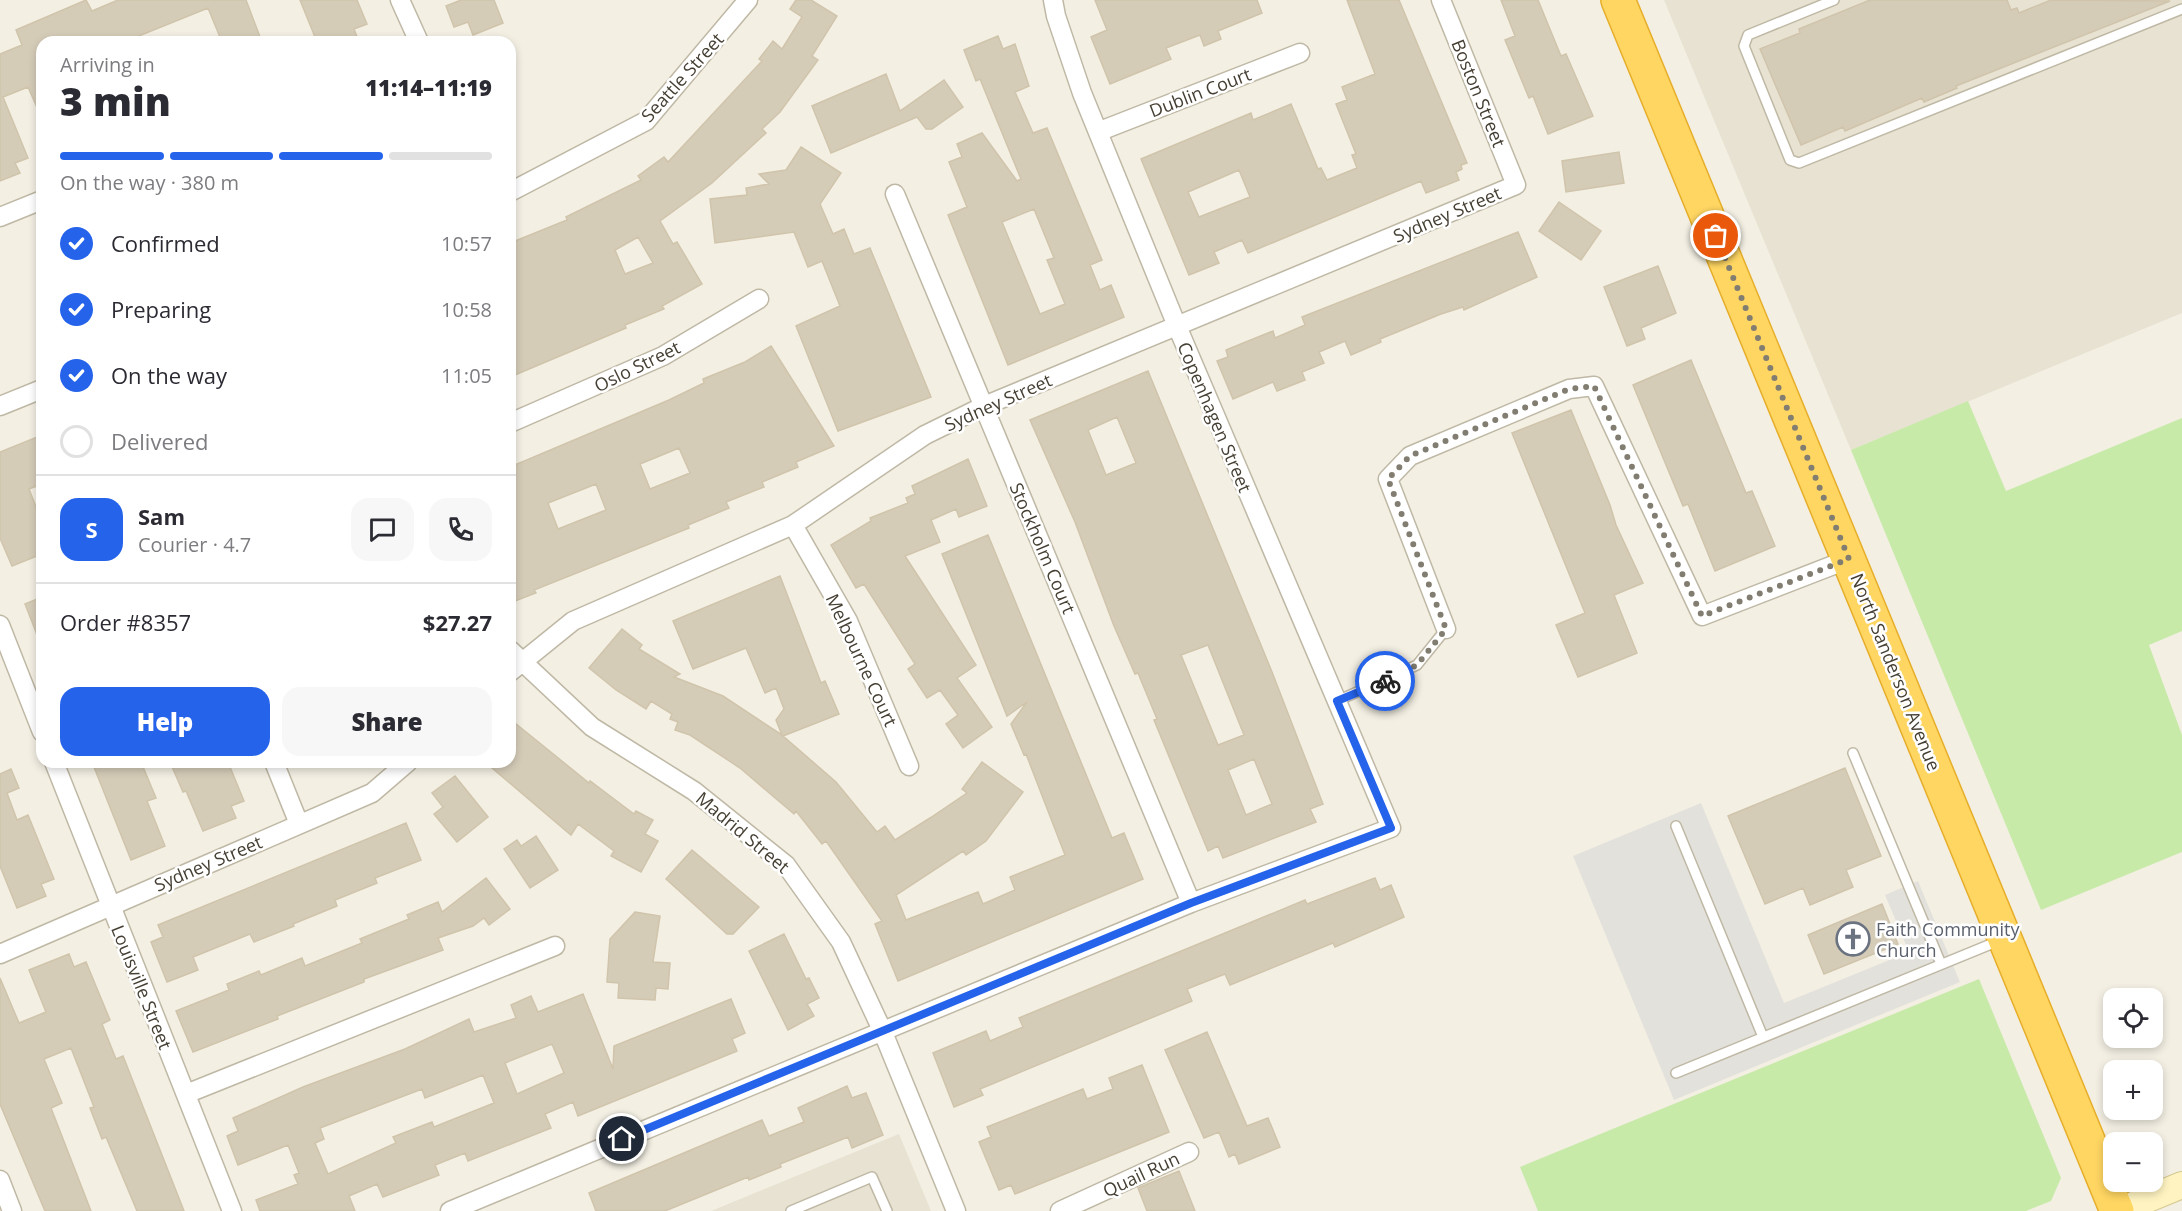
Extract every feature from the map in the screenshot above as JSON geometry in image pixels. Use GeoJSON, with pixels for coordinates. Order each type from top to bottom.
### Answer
{"type":"FeatureCollection","features":[{"type":"Feature","properties":{"kind":"highway","name":"North Sanderson Avenue"},"geometry":{"type":"LineString","coordinates":[[1618,0],[2003,939],[2118,1211]]}},
{"type":"Feature","properties":{"kind":"street"},"geometry":{"type":"LineString","coordinates":[[400,0],[416,36]]}},
{"type":"Feature","properties":{"kind":"street","name":"Seattle Street"},"geometry":{"type":"LineString","coordinates":[[516,189],[646,122],[748,0]]}},
{"type":"Feature","properties":{"kind":"street","name":"Copenhagen Street"},"geometry":{"type":"LineString","coordinates":[[1053,0],[1056,16],[1082,93],[1100,131],[1177,326],[1391,828],[1191,903]]}},
{"type":"Feature","properties":{"kind":"street","name":"Boston Street"},"geometry":{"type":"LineString","coordinates":[[1441,0],[1516,185]]}},
{"type":"Feature","properties":{"kind":"street","name":"Dublin Court"},"geometry":{"type":"LineString","coordinates":[[1100,131],[1300,53]]}},
{"type":"Feature","properties":{"kind":"street","name":"Sydney Street"},"geometry":{"type":"LineString","coordinates":[[516,660],[573,621],[793,525],[925,435],[984,406],[1516,185]]}},
{"type":"Feature","properties":{"kind":"street","name":"Stockholm Court"},"geometry":{"type":"LineString","coordinates":[[895,194],[1191,903]]}},
{"type":"Feature","properties":{"kind":"street"},"geometry":{"type":"LineString","coordinates":[[0,217],[36,202]]}},
{"type":"Feature","properties":{"kind":"street","name":"Oslo Street"},"geometry":{"type":"LineString","coordinates":[[516,420],[663,356],[759,298]]}},
{"type":"Feature","properties":{"kind":"street"},"geometry":{"type":"LineString","coordinates":[[1446,629],[1388,479],[1410,456],[1569,389],[1594,386],[1702,616],[1849,559]]}},
{"type":"Feature","properties":{"kind":"street"},"geometry":{"type":"LineString","coordinates":[[0,406],[36,391]]}},
{"type":"Feature","properties":{"kind":"street","name":"Melbourne Court"},"geometry":{"type":"LineString","coordinates":[[793,525],[848,621],[909,766]]}},
{"type":"Feature","properties":{"kind":"street"},"geometry":{"type":"LineString","coordinates":[[0,624],[36,717]]}},
{"type":"Feature","properties":{"kind":"street","name":"Madrid Street"},"geometry":{"type":"LineString","coordinates":[[516,663],[592,727],[694,791],[786,865],[841,942],[882,1030],[956,1211]]}},
{"type":"Feature","properties":{"kind":"street","name":"Louisville Street"},"geometry":{"type":"LineString","coordinates":[[56,768],[231,1211]]}},
{"type":"Feature","properties":{"kind":"street"},"geometry":{"type":"LineString","coordinates":[[276,768],[299,824]]}},
{"type":"Feature","properties":{"kind":"street","name":"Sydney Street"},"geometry":{"type":"LineString","coordinates":[[0,954],[372,793],[401,768]]}},
{"type":"Feature","properties":{"kind":"street"},"geometry":{"type":"LineString","coordinates":[[450,1211],[1191,903]]}},
{"type":"Feature","properties":{"kind":"street"},"geometry":{"type":"LineString","coordinates":[[186,1094],[555,946]]}},
{"type":"Feature","properties":{"kind":"street","name":"Quail Run"},"geometry":{"type":"LineString","coordinates":[[1060,1211],[1189,1152]]}},
{"type":"Feature","properties":{"kind":"street"},"geometry":{"type":"LineString","coordinates":[[0,1180],[12,1211]]}},
{"type":"Feature","properties":{"kind":"street"},"geometry":{"type":"LineString","coordinates":[[2118,1211],[2182,1185]]}},
{"type":"Feature","properties":{"kind":"lane"},"geometry":{"type":"LineString","coordinates":[[1834,0],[1748,35],[1743,46],[1790,160],[1799,163],[2182,9]]}},
{"type":"Feature","properties":{"kind":"lane"},"geometry":{"type":"LineString","coordinates":[[1337,701],[1417,665],[1446,629]]}},
{"type":"Feature","properties":{"kind":"lane"},"geometry":{"type":"LineString","coordinates":[[1853,753],[1941,964]]}},
{"type":"Feature","properties":{"kind":"lane"},"geometry":{"type":"LineString","coordinates":[[1676,826],[1763,1037]]}},
{"type":"Feature","properties":{"kind":"lane"},"geometry":{"type":"LineString","coordinates":[[1676,1073],[2003,939]]}},
{"type":"Feature","properties":{"kind":"lane"},"geometry":{"type":"LineString","coordinates":[[791,1211],[872,1177],[887,1211]]}},
{"type":"Feature","properties":{"kind":"shaded area"},"geometry":{"type":"Polygon","coordinates":[[[1664,0],[2182,0],[2182,313],[1851,450],[1664,0]]]}},
{"type":"Feature","properties":{"kind":"shaded area"},"geometry":{"type":"Polygon","coordinates":[[[1701,803],[1784,1003],[1909,952],[1885,895],[1918,881],[1960,982],[1674,1100],[1573,856],[1701,803]]]}},
{"type":"Feature","properties":{"kind":"shaded area"},"geometry":{"type":"Polygon","coordinates":[[[899,1134],[931,1211],[711,1211],[899,1134]]]}},
{"type":"Feature","properties":{"kind":"green space"},"geometry":{"type":"Polygon","coordinates":[[[1968,401],[2006,491],[2182,418],[2182,631],[2149,645],[2182,735],[2182,852],[2041,910],[1851,450],[1968,401]]]}},
{"type":"Feature","properties":{"kind":"green space"},"geometry":{"type":"Polygon","coordinates":[[[1979,979],[2061,1178],[2051,1201],[2026,1211],[1538,1211],[1520,1167],[1979,979]]]}},
{"type":"Feature","properties":{"kind":"building"},"geometry":{"type":"Polygon","coordinates":[[[86,0],[92,11],[118,0],[246,0],[260,36],[220,36],[208,8],[139,36],[36,36],[36,105],[28,87],[3,97],[28,158],[15,163],[20,173],[0,181],[0,54],[22,45],[16,30],[86,0]]]}},
{"type":"Feature","properties":{"kind":"building"},"geometry":{"type":"Polygon","coordinates":[[[300,0],[357,0],[367,24],[354,29],[357,36],[315,36],[300,0]]]}},
{"type":"Feature","properties":{"kind":"building"},"geometry":{"type":"Polygon","coordinates":[[[461,0],[494,0],[503,23],[473,35],[468,22],[454,27],[446,6],[461,0]]]}},
{"type":"Feature","properties":{"kind":"building"},"geometry":{"type":"Polygon","coordinates":[[[796,0],[811,0],[837,16],[812,56],[818,60],[780,112],[762,129],[766,133],[712,183],[660,221],[673,244],[677,242],[702,284],[662,306],[664,309],[625,325],[626,328],[516,374],[516,241],[567,220],[566,217],[641,180],[638,176],[664,157],[668,162],[762,61],[759,59],[773,41],[782,49],[802,17],[790,9],[796,0]],[[638,237],[615,250],[625,274],[653,263],[638,237]]]}},
{"type":"Feature","properties":{"kind":"building"},"geometry":{"type":"Polygon","coordinates":[[[1095,0],[1257,0],[1262,13],[1218,31],[1221,39],[1204,46],[1200,35],[1166,48],[1171,59],[1110,84],[1091,37],[1107,30],[1095,0]]]}},
{"type":"Feature","properties":{"kind":"building"},"geometry":{"type":"Polygon","coordinates":[[[1347,0],[1399,0],[1467,163],[1461,165],[1462,169],[1456,172],[1459,180],[1426,193],[1421,181],[1248,253],[1242,240],[1214,252],[1219,263],[1189,275],[1141,159],[1251,113],[1253,120],[1291,104],[1318,169],[1321,168],[1327,180],[1357,168],[1352,155],[1356,154],[1336,104],[1347,100],[1342,87],[1375,74],[1347,0]],[[1239,170],[1188,192],[1199,217],[1250,197],[1239,170]]]}},
{"type":"Feature","properties":{"kind":"building"},"geometry":{"type":"Polygon","coordinates":[[[1501,0],[1538,0],[1561,56],[1566,54],[1593,116],[1548,134],[1533,96],[1529,98],[1505,40],[1515,36],[1501,0]]]}},
{"type":"Feature","properties":{"kind":"building"},"geometry":{"type":"Polygon","coordinates":[[[1870,0],[2007,0],[2011,10],[2017,8],[2019,13],[2051,0],[2170,1],[1956,86],[1957,88],[1924,102],[1922,98],[1845,131],[1843,127],[1801,145],[1760,49],[1800,33],[1799,29],[1870,0]]]}},
{"type":"Feature","properties":{"kind":"building"},"geometry":{"type":"Polygon","coordinates":[[[998,36],[1003,49],[1015,44],[1029,86],[1015,92],[1033,133],[1047,128],[1102,260],[1090,265],[1100,290],[1111,285],[1124,317],[1008,365],[948,215],[967,207],[949,162],[962,157],[957,144],[982,133],[1017,181],[1021,179],[980,79],[976,81],[964,50],[998,36]],[[1034,209],[1002,222],[1040,314],[1065,304],[1047,260],[1054,258],[1034,209]]]}},
{"type":"Feature","properties":{"kind":"building"},"geometry":{"type":"Polygon","coordinates":[[[886,74],[900,111],[944,80],[963,107],[932,129],[926,129],[917,117],[831,153],[812,106],[886,74]]]}},
{"type":"Feature","properties":{"kind":"building"},"geometry":{"type":"Polygon","coordinates":[[[801,147],[841,173],[820,204],[833,234],[844,229],[854,254],[870,248],[931,397],[838,431],[796,326],[840,306],[822,261],[808,267],[794,232],[715,243],[710,199],[747,195],[746,188],[769,184],[759,174],[786,170],[801,147]]]}},
{"type":"Feature","properties":{"kind":"building"},"geometry":{"type":"Polygon","coordinates":[[[1619,152],[1624,183],[1566,192],[1562,161],[1619,152]]]}},
{"type":"Feature","properties":{"kind":"building"},"geometry":{"type":"Polygon","coordinates":[[[1559,202],[1601,231],[1581,260],[1539,231],[1559,202]]]}},
{"type":"Feature","properties":{"kind":"building"},"geometry":{"type":"Polygon","coordinates":[[[1518,232],[1537,277],[1464,310],[1463,307],[1441,314],[1380,339],[1381,342],[1351,355],[1345,341],[1319,352],[1324,363],[1302,372],[1305,380],[1277,391],[1273,382],[1233,399],[1217,361],[1228,357],[1226,350],[1273,331],[1275,338],[1305,325],[1302,317],[1518,232]]]}},
{"type":"Feature","properties":{"kind":"building"},"geometry":{"type":"Polygon","coordinates":[[[1658,266],[1676,313],[1641,328],[1645,339],[1627,346],[1604,287],[1658,266]]]}},
{"type":"Feature","properties":{"kind":"building"},"geometry":{"type":"Polygon","coordinates":[[[771,346],[834,446],[796,462],[798,467],[762,482],[764,487],[726,502],[729,508],[688,525],[689,528],[534,590],[536,593],[516,601],[516,464],[669,400],[704,383],[703,379],[745,362],[771,346]],[[679,448],[640,464],[650,489],[690,473],[679,448]],[[596,484],[548,503],[558,529],[606,510],[596,484]]]}},
{"type":"Feature","properties":{"kind":"building"},"geometry":{"type":"Polygon","coordinates":[[[1691,360],[1746,493],[1752,491],[1775,546],[1715,571],[1688,504],[1683,506],[1633,385],[1691,360]]]}},
{"type":"Feature","properties":{"kind":"building"},"geometry":{"type":"Polygon","coordinates":[[[1148,371],[1272,672],[1323,804],[1310,809],[1316,822],[1223,858],[1218,846],[1208,851],[1154,720],[1157,719],[1138,673],[1135,674],[1114,626],[1075,522],[1030,420],[1148,371]],[[1117,417],[1088,430],[1106,475],[1136,463],[1117,417]],[[1208,645],[1181,655],[1218,745],[1244,735],[1208,645]],[[1254,759],[1228,770],[1246,815],[1272,804],[1254,759]]]}},
{"type":"Feature","properties":{"kind":"building"},"geometry":{"type":"Polygon","coordinates":[[[1571,410],[1616,525],[1643,583],[1614,595],[1637,653],[1578,677],[1556,625],[1585,613],[1512,433],[1571,410]]]}},
{"type":"Feature","properties":{"kind":"building"},"geometry":{"type":"Polygon","coordinates":[[[36,437],[36,486],[29,489],[36,507],[36,556],[12,566],[0,538],[0,452],[36,437]]]}},
{"type":"Feature","properties":{"kind":"building"},"geometry":{"type":"Polygon","coordinates":[[[968,459],[987,506],[959,517],[956,509],[931,520],[940,542],[905,556],[976,665],[957,678],[992,727],[963,748],[946,724],[958,715],[940,690],[927,698],[908,669],[915,664],[864,584],[856,588],[831,545],[871,521],[870,518],[908,503],[906,498],[915,494],[912,486],[968,459]]]}},
{"type":"Feature","properties":{"kind":"building"},"geometry":{"type":"Polygon","coordinates":[[[988,535],[1112,838],[1124,833],[1143,879],[898,981],[875,924],[882,921],[826,841],[822,844],[796,811],[794,814],[740,768],[690,735],[675,730],[678,722],[670,719],[672,714],[651,701],[646,709],[616,690],[589,668],[622,629],[642,645],[639,649],[680,674],[674,677],[723,696],[782,735],[776,720],[784,709],[776,688],[765,693],[746,648],[693,669],[673,621],[780,576],[821,683],[825,681],[839,714],[783,736],[836,782],[877,832],[885,826],[895,840],[930,818],[967,793],[962,789],[982,762],[1023,792],[986,841],[966,855],[963,851],[896,895],[906,920],[978,892],[983,904],[1015,890],[1010,877],[1065,855],[1026,754],[1024,755],[1011,724],[1027,702],[1007,716],[942,554],[988,535]]]}},
{"type":"Feature","properties":{"kind":"building"},"geometry":{"type":"Polygon","coordinates":[[[36,599],[36,632],[25,604],[36,599]]]}},
{"type":"Feature","properties":{"kind":"building"},"geometry":{"type":"Polygon","coordinates":[[[516,724],[589,783],[590,781],[634,814],[636,811],[653,820],[645,834],[658,841],[641,872],[611,856],[614,851],[578,824],[571,835],[492,768],[516,768],[516,724]]]}},
{"type":"Feature","properties":{"kind":"building"},"geometry":{"type":"Polygon","coordinates":[[[94,768],[144,768],[156,798],[147,801],[165,846],[131,860],[94,768]]]}},
{"type":"Feature","properties":{"kind":"building"},"geometry":{"type":"Polygon","coordinates":[[[173,768],[230,768],[244,801],[231,806],[236,818],[203,831],[186,791],[183,792],[173,768]]]}},
{"type":"Feature","properties":{"kind":"building"},"geometry":{"type":"Polygon","coordinates":[[[1845,768],[1881,856],[1846,870],[1853,887],[1810,905],[1803,888],[1765,904],[1728,816],[1845,768]]]}},
{"type":"Feature","properties":{"kind":"building"},"geometry":{"type":"Polygon","coordinates":[[[11,769],[19,788],[7,793],[17,820],[28,815],[54,879],[41,884],[46,896],[17,908],[0,866],[0,774],[11,769]]]}},
{"type":"Feature","properties":{"kind":"building"},"geometry":{"type":"Polygon","coordinates":[[[455,776],[488,817],[457,842],[434,814],[443,807],[432,793],[455,776]]]}},
{"type":"Feature","properties":{"kind":"building"},"geometry":{"type":"Polygon","coordinates":[[[406,823],[421,860],[375,878],[377,883],[335,900],[337,906],[293,924],[294,926],[254,942],[250,934],[193,957],[198,970],[167,982],[151,942],[163,937],[158,925],[406,823]]]}},
{"type":"Feature","properties":{"kind":"building"},"geometry":{"type":"Polygon","coordinates":[[[536,836],[558,870],[530,888],[504,849],[517,840],[521,846],[536,836]]]}},
{"type":"Feature","properties":{"kind":"building"},"geometry":{"type":"Polygon","coordinates":[[[692,850],[759,907],[733,934],[727,934],[666,879],[692,850]]]}},
{"type":"Feature","properties":{"kind":"building"},"geometry":{"type":"Polygon","coordinates":[[[486,878],[510,909],[489,925],[484,918],[473,926],[438,938],[443,950],[364,979],[364,982],[277,1016],[278,1019],[193,1052],[176,1011],[229,990],[227,984],[259,971],[261,975],[302,958],[305,966],[362,943],[360,939],[409,919],[407,915],[438,902],[442,912],[486,878]]]}},
{"type":"Feature","properties":{"kind":"building"},"geometry":{"type":"Polygon","coordinates":[[[1375,878],[1380,890],[1391,885],[1404,917],[1335,947],[1333,943],[1230,985],[1225,974],[1187,989],[1192,1001],[980,1089],[983,1095],[954,1107],[933,1053],[986,1031],[990,1041],[1023,1027],[1019,1018],[1305,900],[1307,904],[1375,878]]]}},
{"type":"Feature","properties":{"kind":"building","name":"Faith Community Church"},"geometry":{"type":"Polygon","coordinates":[[[1882,904],[1898,944],[1824,974],[1808,935],[1882,904]]]}},
{"type":"Feature","properties":{"kind":"building"},"geometry":{"type":"Polygon","coordinates":[[[635,912],[660,916],[653,962],[670,963],[668,989],[656,988],[655,1000],[618,998],[619,983],[607,982],[610,939],[635,912]]]}},
{"type":"Feature","properties":{"kind":"building"},"geometry":{"type":"Polygon","coordinates":[[[784,934],[806,979],[809,978],[819,998],[807,1004],[814,1016],[788,1030],[749,951],[784,934]]]}},
{"type":"Feature","properties":{"kind":"building"},"geometry":{"type":"Polygon","coordinates":[[[69,954],[74,967],[86,962],[110,1020],[102,1024],[116,1059],[123,1056],[184,1211],[137,1211],[106,1137],[102,1139],[90,1108],[94,1107],[71,1048],[44,1059],[62,1103],[51,1108],[91,1211],[45,1211],[0,1104],[0,978],[19,1023],[46,1012],[29,970],[69,954]]]}},
{"type":"Feature","properties":{"kind":"building"},"geometry":{"type":"Polygon","coordinates":[[[583,994],[613,1069],[614,1046],[731,999],[745,1033],[732,1039],[737,1051],[578,1116],[573,1102],[545,1114],[551,1128],[468,1161],[465,1153],[435,1165],[439,1175],[383,1197],[377,1184],[349,1196],[355,1211],[260,1211],[256,1200],[298,1184],[294,1175],[299,1173],[288,1145],[238,1165],[227,1136],[238,1131],[233,1118],[303,1087],[405,1049],[469,1019],[474,1032],[516,1018],[511,1005],[531,996],[538,1012],[583,994]],[[552,1044],[505,1063],[517,1094],[564,1073],[552,1044]],[[483,1075],[425,1098],[422,1089],[320,1128],[324,1139],[315,1143],[328,1174],[396,1143],[393,1137],[432,1122],[434,1127],[494,1103],[483,1075]]]}},
{"type":"Feature","properties":{"kind":"building"},"geometry":{"type":"Polygon","coordinates":[[[1207,1032],[1247,1126],[1268,1118],[1280,1147],[1239,1164],[1235,1154],[1229,1157],[1219,1132],[1204,1138],[1165,1050],[1207,1032]]]}},
{"type":"Feature","properties":{"kind":"building"},"geometry":{"type":"Polygon","coordinates":[[[1142,1065],[1169,1132],[1015,1194],[1011,1185],[999,1190],[979,1142],[991,1137],[987,1127],[1083,1089],[1087,1099],[1113,1089],[1109,1078],[1142,1065]]]}},
{"type":"Feature","properties":{"kind":"building"},"geometry":{"type":"Polygon","coordinates":[[[847,1086],[852,1098],[866,1093],[883,1135],[852,1148],[848,1137],[780,1164],[781,1167],[749,1180],[748,1177],[665,1211],[596,1211],[589,1193],[762,1120],[769,1136],[804,1122],[798,1108],[847,1086]]]}},
{"type":"Feature","properties":{"kind":"building"},"geometry":{"type":"Polygon","coordinates":[[[1179,1171],[1195,1211],[1147,1211],[1138,1188],[1179,1171]]]}},
{"type":"Feature","properties":{"kind":"way so far"},"geometry":{"type":"LineString","coordinates":[[1385,681],[1417,665],[1446,629],[1388,479],[1410,456],[1569,389],[1594,386],[1702,616],[1849,559],[1716,236]]}},
{"type":"Feature","properties":{"kind":"place","name":"Faith Community Church"},"geometry":{"type":"Point","coordinates":[1853,939]}},
{"type":"Feature","properties":{"kind":"route"},"geometry":{"type":"LineString","coordinates":[[622,1139],[1191,903],[1391,828],[1337,701],[1385,681]]}}]}
